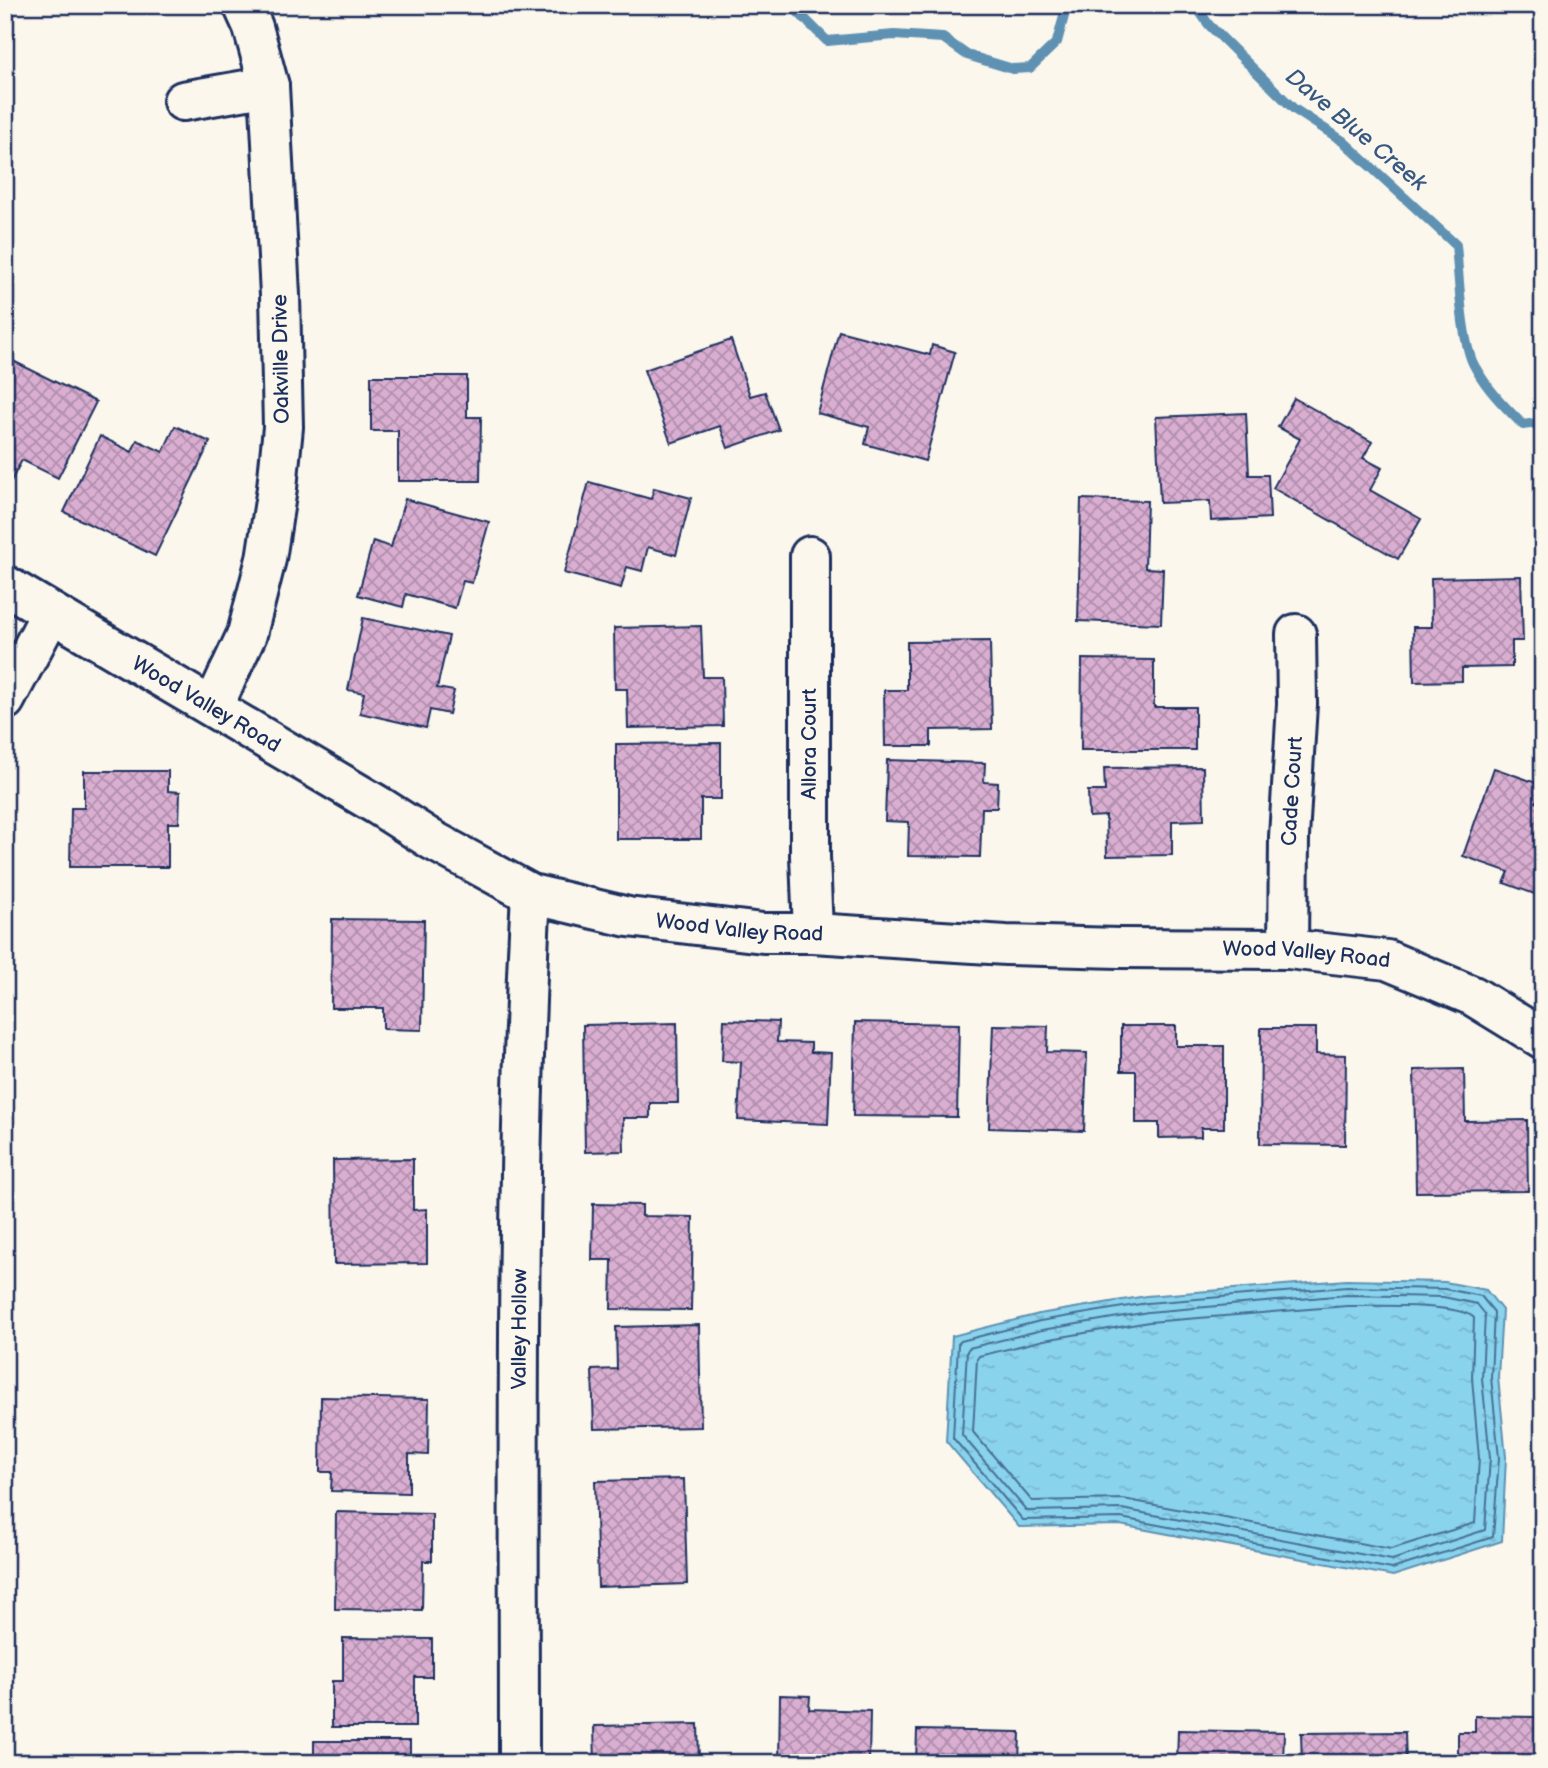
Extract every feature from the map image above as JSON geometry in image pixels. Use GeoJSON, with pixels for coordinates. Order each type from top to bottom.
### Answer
{"type":"FeatureCollection","features":[{"type":"Feature","properties":{"kind":"street","name":"Oakville Drive"},"geometry":{"type":"LineString","coordinates":[[213,707],[247,635],[265,559],[284,427],[280,282],[269,86],[253,27],[243,5]]}},
{"type":"Feature","properties":{"kind":"street"},"geometry":{"type":"LineString","coordinates":[[183,101],[269,86]]}},
{"type":"Feature","properties":{"kind":"street","name":"Allora Court"},"geometry":{"type":"LineString","coordinates":[[810,556],[809,814],[813,933]]}},
{"type":"Feature","properties":{"kind":"street","name":"Wood Valley Road"},"geometry":{"type":"LineString","coordinates":[[5,585],[379,806],[432,841],[531,894],[628,917],[763,933],[813,933],[1031,946],[1289,949],[1387,960],[1473,996],[1543,1039]]}},
{"type":"Feature","properties":{"kind":"street"},"geometry":{"type":"LineString","coordinates":[[5,700],[51,613]]}},
{"type":"Feature","properties":{"kind":"street","name":"Cade Court"},"geometry":{"type":"LineString","coordinates":[[1289,949],[1289,837],[1297,704],[1296,635]]}},
{"type":"Feature","properties":{"kind":"street","name":"Valley Hollow"},"geometry":{"type":"LineString","coordinates":[[519,1763],[519,1277],[522,1089],[531,894]]}},
{"type":"Feature","properties":{"kind":"water"},"geometry":{"type":"Polygon","coordinates":[[[1346,1280],[1445,1282],[1486,1290],[1502,1310],[1498,1377],[1506,1457],[1502,1541],[1393,1576],[1120,1525],[1019,1527],[946,1441],[952,1336],[1039,1314],[1146,1296],[1346,1280]]]}},
{"type":"Feature","properties":{"kind":"building"},"geometry":{"type":"Polygon","coordinates":[[[839,331],[930,355],[932,345],[955,352],[925,461],[865,444],[869,427],[817,413],[839,331]]]}},
{"type":"Feature","properties":{"kind":"building"},"geometry":{"type":"Polygon","coordinates":[[[731,340],[750,396],[765,392],[779,430],[728,448],[720,426],[671,443],[644,370],[731,340]]]}},
{"type":"Feature","properties":{"kind":"building"},"geometry":{"type":"Polygon","coordinates":[[[9,359],[96,402],[58,478],[22,460],[11,481],[5,478],[5,366],[9,359]]]}},
{"type":"Feature","properties":{"kind":"building"},"geometry":{"type":"Polygon","coordinates":[[[371,376],[467,376],[467,417],[481,417],[480,481],[398,481],[398,431],[371,431],[371,376]]]}},
{"type":"Feature","properties":{"kind":"building"},"geometry":{"type":"Polygon","coordinates":[[[1294,398],[1372,442],[1363,458],[1382,468],[1370,490],[1421,519],[1398,559],[1273,488],[1300,439],[1278,427],[1294,398]]]}},
{"type":"Feature","properties":{"kind":"building"},"geometry":{"type":"Polygon","coordinates":[[[1246,413],[1249,475],[1268,475],[1270,518],[1211,521],[1210,501],[1160,503],[1156,417],[1246,413]]]}},
{"type":"Feature","properties":{"kind":"building"},"geometry":{"type":"Polygon","coordinates":[[[175,426],[210,442],[155,556],[64,512],[100,436],[132,452],[137,440],[163,452],[175,426]]]}},
{"type":"Feature","properties":{"kind":"building"},"geometry":{"type":"Polygon","coordinates":[[[589,482],[651,499],[654,488],[691,498],[676,555],[648,547],[642,571],[627,567],[621,588],[564,573],[589,482]]]}},
{"type":"Feature","properties":{"kind":"building"},"geometry":{"type":"Polygon","coordinates":[[[405,499],[489,522],[472,583],[463,581],[455,608],[406,594],[403,607],[358,595],[373,541],[391,547],[405,499]]]}},
{"type":"Feature","properties":{"kind":"building"},"geometry":{"type":"Polygon","coordinates":[[[1081,499],[1147,501],[1145,568],[1163,569],[1161,624],[1078,621],[1081,499]]]}},
{"type":"Feature","properties":{"kind":"building"},"geometry":{"type":"Polygon","coordinates":[[[1521,576],[1523,641],[1512,641],[1512,667],[1462,668],[1462,681],[1414,682],[1413,627],[1432,627],[1431,578],[1521,576]]]}},
{"type":"Feature","properties":{"kind":"building"},"geometry":{"type":"Polygon","coordinates":[[[363,618],[449,636],[437,688],[454,691],[449,714],[430,710],[426,728],[360,713],[364,693],[348,690],[363,618]]]}},
{"type":"Feature","properties":{"kind":"building"},"geometry":{"type":"Polygon","coordinates":[[[701,626],[703,677],[722,677],[723,726],[628,728],[627,689],[615,689],[614,628],[701,626]]]}},
{"type":"Feature","properties":{"kind":"building"},"geometry":{"type":"Polygon","coordinates":[[[990,641],[992,729],[931,730],[931,746],[885,746],[884,690],[907,690],[907,642],[990,641]]]}},
{"type":"Feature","properties":{"kind":"building"},"geometry":{"type":"Polygon","coordinates":[[[1082,659],[1154,660],[1154,707],[1195,707],[1195,750],[1081,750],[1082,659]]]}},
{"type":"Feature","properties":{"kind":"building"},"geometry":{"type":"Polygon","coordinates":[[[721,743],[721,799],[701,799],[701,839],[616,839],[616,744],[721,743]]]}},
{"type":"Feature","properties":{"kind":"building"},"geometry":{"type":"Polygon","coordinates":[[[887,760],[985,763],[984,782],[998,783],[997,808],[982,808],[980,857],[908,856],[909,822],[885,821],[887,760]]]}},
{"type":"Feature","properties":{"kind":"building"},"geometry":{"type":"Polygon","coordinates":[[[1203,767],[1204,820],[1172,821],[1172,855],[1107,856],[1106,816],[1089,817],[1088,791],[1105,791],[1104,768],[1203,767]]]}},
{"type":"Feature","properties":{"kind":"building"},"geometry":{"type":"Polygon","coordinates":[[[1494,768],[1542,785],[1536,802],[1543,805],[1543,897],[1504,883],[1509,872],[1463,856],[1494,768]]]}},
{"type":"Feature","properties":{"kind":"building"},"geometry":{"type":"Polygon","coordinates":[[[84,771],[168,771],[168,791],[180,792],[179,823],[168,823],[168,867],[70,867],[71,808],[84,808],[84,771]]]}},
{"type":"Feature","properties":{"kind":"building"},"geometry":{"type":"Polygon","coordinates":[[[332,919],[424,920],[422,1030],[383,1029],[383,1008],[331,1008],[332,919]]]}},
{"type":"Feature","properties":{"kind":"building"},"geometry":{"type":"Polygon","coordinates":[[[724,1020],[778,1022],[777,1042],[811,1043],[811,1052],[831,1053],[828,1124],[738,1120],[741,1062],[722,1061],[724,1020]]]}},
{"type":"Feature","properties":{"kind":"building"},"geometry":{"type":"Polygon","coordinates":[[[855,1022],[959,1024],[957,1117],[853,1116],[855,1022]]]}},
{"type":"Feature","properties":{"kind":"building"},"geometry":{"type":"Polygon","coordinates":[[[677,1023],[678,1103],[650,1103],[650,1118],[623,1118],[624,1151],[585,1152],[583,1025],[677,1023]]]}},
{"type":"Feature","properties":{"kind":"building"},"geometry":{"type":"Polygon","coordinates":[[[993,1025],[1048,1026],[1047,1052],[1087,1053],[1084,1131],[989,1128],[993,1025]]]}},
{"type":"Feature","properties":{"kind":"building"},"geometry":{"type":"Polygon","coordinates":[[[1121,1026],[1176,1026],[1176,1046],[1224,1046],[1224,1128],[1201,1128],[1201,1137],[1159,1138],[1159,1123],[1136,1123],[1136,1071],[1121,1071],[1121,1026]]]}},
{"type":"Feature","properties":{"kind":"building"},"geometry":{"type":"Polygon","coordinates":[[[1261,1028],[1316,1028],[1316,1054],[1346,1055],[1345,1145],[1260,1144],[1261,1028]]]}},
{"type":"Feature","properties":{"kind":"building"},"geometry":{"type":"Polygon","coordinates":[[[1464,1069],[1465,1121],[1527,1120],[1528,1191],[1416,1192],[1414,1070],[1464,1069]]]}},
{"type":"Feature","properties":{"kind":"building"},"geometry":{"type":"Polygon","coordinates":[[[413,1159],[413,1210],[427,1209],[427,1263],[334,1264],[333,1160],[413,1159]]]}},
{"type":"Feature","properties":{"kind":"building"},"geometry":{"type":"Polygon","coordinates":[[[593,1204],[642,1205],[642,1216],[693,1217],[691,1310],[611,1309],[612,1260],[592,1260],[593,1204]]]}},
{"type":"Feature","properties":{"kind":"building"},"geometry":{"type":"Polygon","coordinates":[[[699,1325],[701,1427],[594,1429],[592,1370],[617,1369],[616,1327],[699,1325]]]}},
{"type":"Feature","properties":{"kind":"building"},"geometry":{"type":"Polygon","coordinates":[[[321,1397],[429,1399],[428,1455],[409,1454],[409,1493],[331,1491],[332,1472],[320,1472],[321,1397]]]}},
{"type":"Feature","properties":{"kind":"building"},"geometry":{"type":"Polygon","coordinates":[[[684,1479],[687,1584],[598,1587],[595,1481],[684,1479]]]}},
{"type":"Feature","properties":{"kind":"building"},"geometry":{"type":"Polygon","coordinates":[[[336,1512],[432,1514],[432,1561],[423,1561],[422,1610],[335,1609],[336,1512]]]}},
{"type":"Feature","properties":{"kind":"building"},"geometry":{"type":"Polygon","coordinates":[[[343,1638],[432,1639],[432,1677],[415,1677],[415,1727],[332,1727],[332,1681],[343,1681],[343,1638]]]}},
{"type":"Feature","properties":{"kind":"building"},"geometry":{"type":"Polygon","coordinates":[[[780,1695],[810,1696],[809,1709],[870,1711],[869,1763],[779,1763],[780,1695]]]}},
{"type":"Feature","properties":{"kind":"building"},"geometry":{"type":"Polygon","coordinates":[[[1475,1716],[1540,1717],[1539,1763],[1458,1763],[1458,1732],[1475,1732],[1475,1716]]]}},
{"type":"Feature","properties":{"kind":"building"},"geometry":{"type":"Polygon","coordinates":[[[698,1724],[699,1763],[595,1763],[594,1726],[698,1724]]]}},
{"type":"Feature","properties":{"kind":"building"},"geometry":{"type":"Polygon","coordinates":[[[917,1730],[1020,1732],[1019,1763],[916,1763],[917,1730]]]}},
{"type":"Feature","properties":{"kind":"building"},"geometry":{"type":"Polygon","coordinates":[[[1178,1730],[1284,1732],[1283,1763],[1177,1763],[1178,1730]]]}},
{"type":"Feature","properties":{"kind":"building"},"geometry":{"type":"Polygon","coordinates":[[[1405,1732],[1406,1763],[1302,1763],[1301,1733],[1405,1732]]]}},
{"type":"Feature","properties":{"kind":"building"},"geometry":{"type":"Polygon","coordinates":[[[314,1741],[410,1741],[410,1763],[314,1763],[314,1741]]]}},
{"type":"Feature","properties":{"kind":"waterway","name":"Dave Blue Creek"},"geometry":{"type":"LineString","coordinates":[[791,5],[827,41],[894,35],[943,38],[967,55],[1013,69],[1030,68],[1057,42],[1067,5]]}},
{"type":"Feature","properties":{"kind":"waterway","name":"Dave Blue Creek"},"geometry":{"type":"LineString","coordinates":[[1195,5],[1209,25],[1294,109],[1343,141],[1456,245],[1464,326],[1475,367],[1503,405],[1523,425],[1537,423],[1543,418]]}}]}
